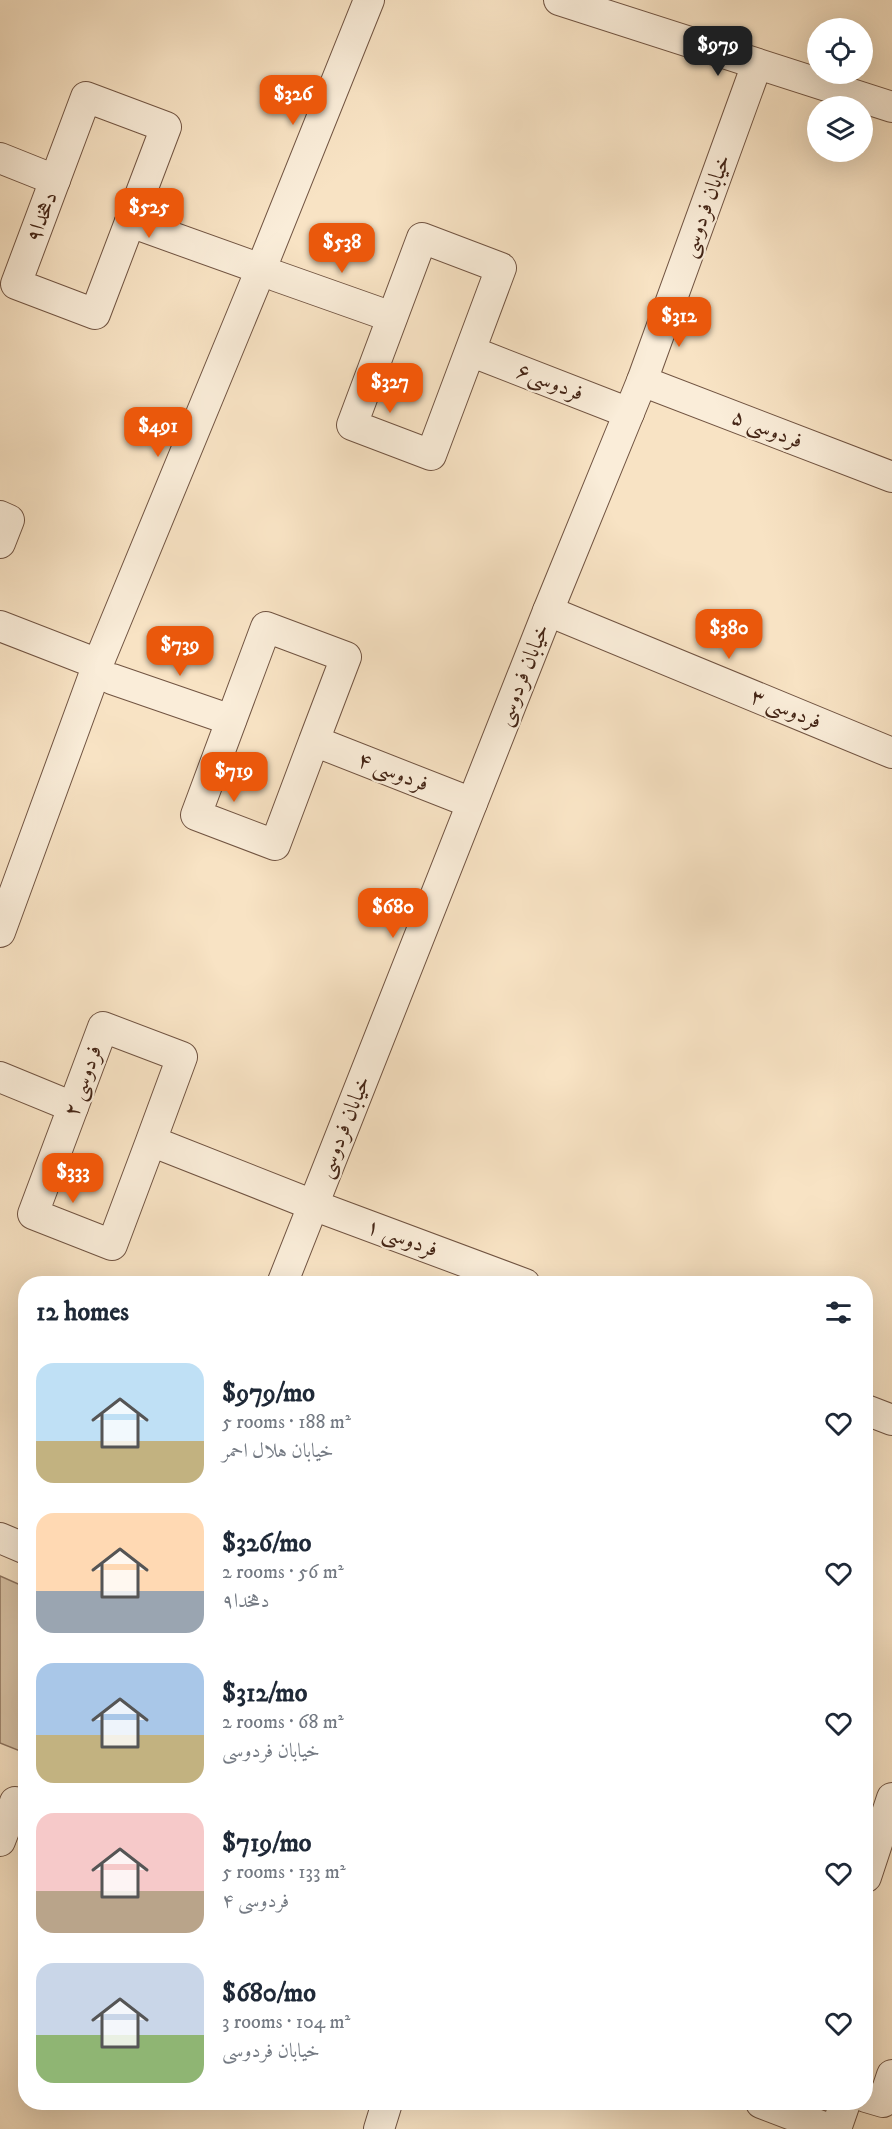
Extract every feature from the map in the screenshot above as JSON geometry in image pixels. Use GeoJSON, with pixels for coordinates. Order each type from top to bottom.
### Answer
{"type":"FeatureCollection","features":[{"type":"Feature","properties":{"kind":"street"},"geometry":{"type":"LineString","coordinates":[[0,932],[269,273],[369,0]]}},
{"type":"Feature","properties":{"kind":"street"},"geometry":{"type":"LineString","coordinates":[[559,0],[892,107]]}},
{"type":"Feature","properties":{"kind":"street","name":"خیابان فردوسی"},"geometry":{"type":"LineString","coordinates":[[285,1276],[548,611],[642,381],[757,64]]}},
{"type":"Feature","properties":{"kind":"street","name":"دهخدا۹"},"geometry":{"type":"LineString","coordinates":[[86,97],[166,127],[95,314],[16,284],[55,180],[86,97]]}},
{"type":"Feature","properties":{"kind":"street","name":"دهخدا۹"},"geometry":{"type":"LineString","coordinates":[[0,158],[55,180]]}},
{"type":"Feature","properties":{"kind":"street"},"geometry":{"type":"LineString","coordinates":[[130,222],[392,317]]}},
{"type":"Feature","properties":{"kind":"street"},"geometry":{"type":"LineString","coordinates":[[422,238],[501,268],[470,351],[431,455],[352,425],[422,238]]}},
{"type":"Feature","properties":{"kind":"street","name":"فردوسی۶"},"geometry":{"type":"LineString","coordinates":[[470,351],[629,413]]}},
{"type":"Feature","properties":{"kind":"street","name":"فردوسی ۵"},"geometry":{"type":"LineString","coordinates":[[642,381],[892,477]]}},
{"type":"Feature","properties":{"kind":"street"},"geometry":{"type":"LineString","coordinates":[[0,516],[9,520],[0,543]]}},
{"type":"Feature","properties":{"kind":"street","name":"فردوسی ۳"},"geometry":{"type":"LineString","coordinates":[[548,611],[891,748]]}},
{"type":"Feature","properties":{"kind":"street"},"geometry":{"type":"LineString","coordinates":[[0,626],[105,672],[231,720]]}},
{"type":"Feature","properties":{"kind":"street"},"geometry":{"type":"LineString","coordinates":[[266,627],[346,657],[315,741],[275,845],[196,814],[266,627]]}},
{"type":"Feature","properties":{"kind":"street","name":"فردوسی ۴"},"geometry":{"type":"LineString","coordinates":[[315,741],[472,803]]}},
{"type":"Feature","properties":{"kind":"street","name":"فردوسی ۲"},"geometry":{"type":"LineString","coordinates":[[103,1027],[182,1057],[151,1141],[112,1245],[33,1215],[103,1027]]}},
{"type":"Feature","properties":{"kind":"street"},"geometry":{"type":"LineString","coordinates":[[0,1077],[73,1107]]}},
{"type":"Feature","properties":{"kind":"street"},"geometry":{"type":"LineString","coordinates":[[151,1141],[313,1205]]}},
{"type":"Feature","properties":{"kind":"street","name":"فردوسی ۱"},"geometry":{"type":"LineString","coordinates":[[313,1205],[504,1276]]}},
{"type":"Feature","properties":{"kind":"street"},"geometry":{"type":"LineString","coordinates":[[873,1413],[892,1420]]}},
{"type":"Feature","properties":{"kind":"street"},"geometry":{"type":"LineString","coordinates":[[0,1538],[18,1546]]}},
{"type":"Feature","properties":{"kind":"street"},"geometry":{"type":"LineString","coordinates":[[873,1856],[892,1798]]}},
{"type":"Feature","properties":{"kind":"street"},"geometry":{"type":"LineString","coordinates":[[0,1841],[14,1801]]}},
{"type":"Feature","properties":{"kind":"street"},"geometry":{"type":"LineString","coordinates":[[379,2129],[385,2110]]}},
{"type":"Feature","properties":{"kind":"street"},"geometry":{"type":"LineString","coordinates":[[779,2110],[829,2129]]}},
{"type":"Feature","properties":{"kind":"street"},"geometry":{"type":"LineString","coordinates":[[836,2129],[842,2110]]}},
{"type":"Feature","properties":{"kind":"shaded area"},"geometry":{"type":"Polygon","coordinates":[[[0,1576],[18,1584],[18,1750],[0,1743],[0,1576]]]}}]}
